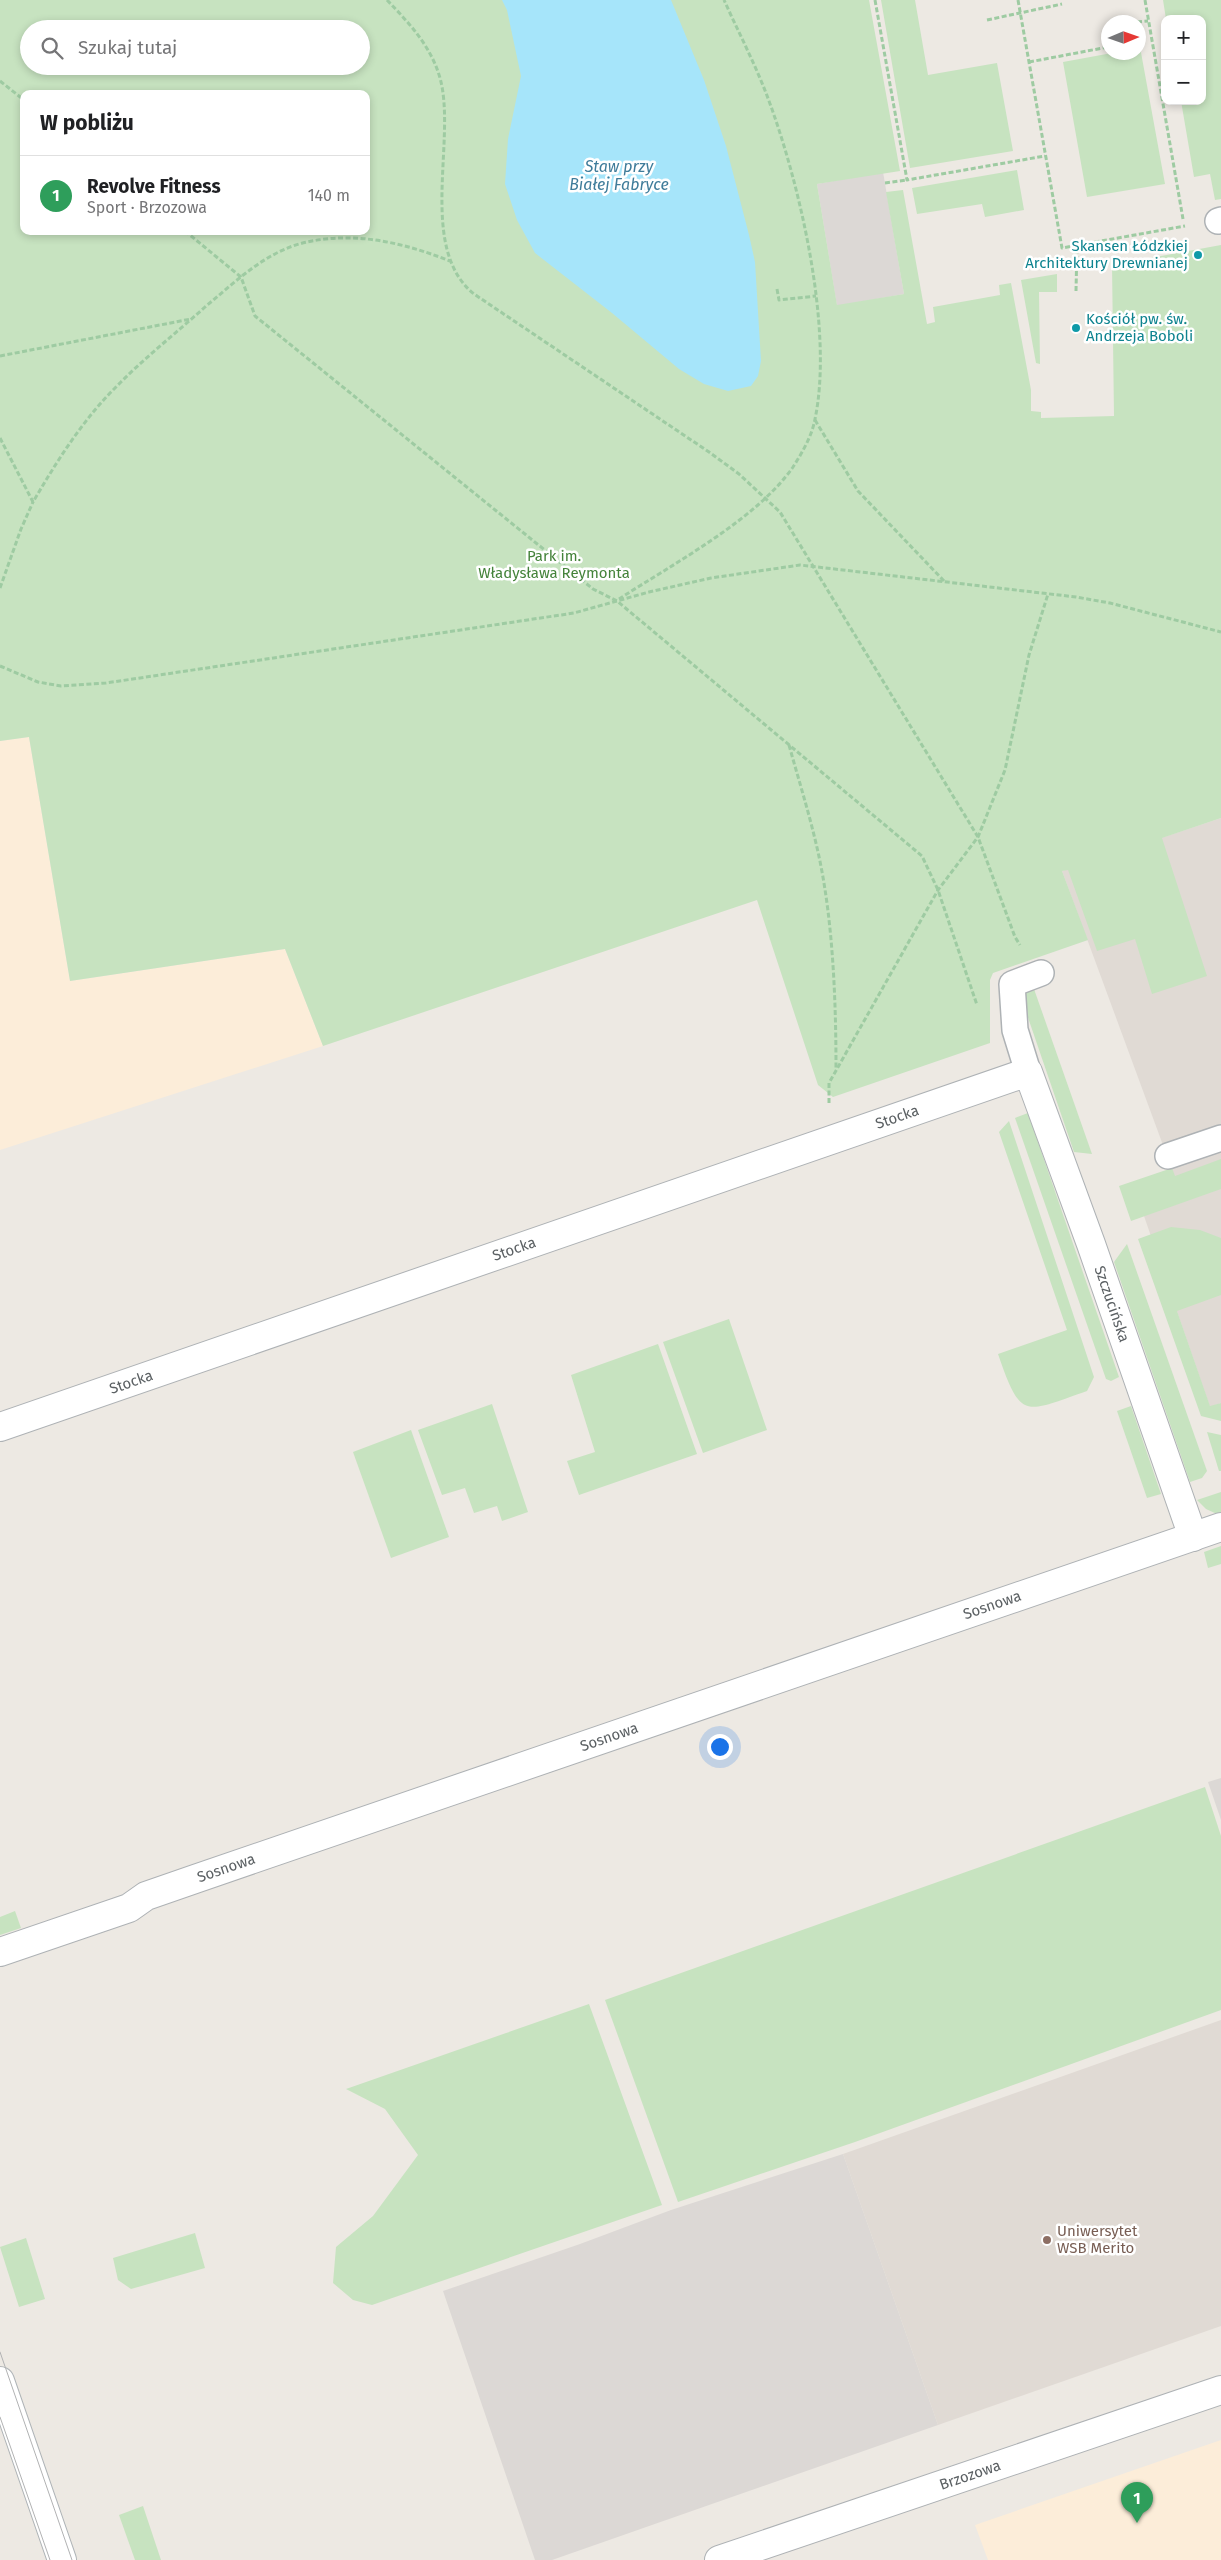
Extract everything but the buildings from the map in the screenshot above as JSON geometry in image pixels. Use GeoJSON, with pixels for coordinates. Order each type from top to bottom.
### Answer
{"type":"FeatureCollection","features":[{"type":"Feature","properties":{"kind":"street","name":"Stocka"},"geometry":{"type":"LineString","coordinates":[[0,1426],[1028,1072]]}},
{"type":"Feature","properties":{"kind":"street","name":"Szczucińska"},"geometry":{"type":"LineString","coordinates":[[1028,1072],[1088,1235],[1193,1537]]}},
{"type":"Feature","properties":{"kind":"street","name":"Sosnowa"},"geometry":{"type":"LineString","coordinates":[[0,1952],[130,1908],[146,1896],[1221,1528]]}},
{"type":"Feature","properties":{"kind":"street"},"geometry":{"type":"LineString","coordinates":[[0,2381],[62,2560]]}},
{"type":"Feature","properties":{"kind":"street","name":"Brzozowa"},"geometry":{"type":"LineString","coordinates":[[719,2560],[1221,2390]]}},
{"type":"Feature","properties":{"kind":"lane"},"geometry":{"type":"LineString","coordinates":[[1028,1072],[1015,1030],[1012,984],[1038,974]]}},
{"type":"Feature","properties":{"kind":"lane"},"geometry":{"type":"LineString","coordinates":[[1168,1156],[1221,1138]]}},
{"type":"Feature","properties":{"kind":"path"},"geometry":{"type":"LineString","coordinates":[[387,0],[424,42],[440,78],[444,120],[441,197],[450,262],[454,274],[462,285],[474,294],[709,452],[766,498],[789,525],[978,837],[1014,937],[1038,974]]}},
{"type":"Feature","properties":{"kind":"path"},"geometry":{"type":"LineString","coordinates":[[617,601],[729,526],[766,498],[801,454],[815,420],[821,362],[816,296],[795,189],[766,93],[724,0]]}},
{"type":"Feature","properties":{"kind":"path"},"geometry":{"type":"LineString","coordinates":[[875,0],[907,180]]}},
{"type":"Feature","properties":{"kind":"path"},"geometry":{"type":"LineString","coordinates":[[1018,0],[1062,248],[1220,220]]}},
{"type":"Feature","properties":{"kind":"path"},"geometry":{"type":"LineString","coordinates":[[1145,0],[1184,226]]}},
{"type":"Feature","properties":{"kind":"path"},"geometry":{"type":"LineString","coordinates":[[987,20],[1062,4]]}},
{"type":"Feature","properties":{"kind":"path"},"geometry":{"type":"LineString","coordinates":[[1029,62],[1101,48]]}},
{"type":"Feature","properties":{"kind":"path"},"geometry":{"type":"LineString","coordinates":[[0,81],[20,97]]}},
{"type":"Feature","properties":{"kind":"path"},"geometry":{"type":"LineString","coordinates":[[885,183],[1045,156]]}},
{"type":"Feature","properties":{"kind":"path"},"geometry":{"type":"LineString","coordinates":[[190,235],[241,277],[254,316],[593,589],[617,601],[922,856],[938,890],[978,1007]]}},
{"type":"Feature","properties":{"kind":"path"},"geometry":{"type":"LineString","coordinates":[[0,588],[21,529],[34,502],[73,438],[114,389],[241,277],[272,255],[299,244],[331,239],[361,238],[391,242],[450,262]]}},
{"type":"Feature","properties":{"kind":"path"},"geometry":{"type":"LineString","coordinates":[[1076,245],[1076,291]]}},
{"type":"Feature","properties":{"kind":"path"},"geometry":{"type":"LineString","coordinates":[[777,289],[778,300],[816,296]]}},
{"type":"Feature","properties":{"kind":"path"},"geometry":{"type":"LineString","coordinates":[[0,356],[192,319]]}},
{"type":"Feature","properties":{"kind":"path"},"geometry":{"type":"LineString","coordinates":[[815,420],[858,491],[944,582]]}},
{"type":"Feature","properties":{"kind":"path"},"geometry":{"type":"LineString","coordinates":[[0,438],[34,502]]}},
{"type":"Feature","properties":{"kind":"path"},"geometry":{"type":"LineString","coordinates":[[0,666],[38,682],[61,686],[106,684],[574,613],[711,578],[800,565],[1110,603],[1221,632]]}},
{"type":"Feature","properties":{"kind":"path"},"geometry":{"type":"LineString","coordinates":[[829,1105],[829,1083],[938,890],[978,837],[1004,770],[1030,655],[1048,594]]}},
{"type":"Feature","properties":{"kind":"path"},"geometry":{"type":"LineString","coordinates":[[788,744],[819,855],[834,988],[836,1070]]}},
{"type":"Feature","properties":{"kind":"shaded area"},"geometry":{"type":"Polygon","coordinates":[[[883,172],[904,294],[837,306],[817,184],[883,172]]]}},
{"type":"Feature","properties":{"kind":"shaded area"},"geometry":{"type":"Polygon","coordinates":[[[29,737],[70,981],[285,949],[323,1046],[0,1150],[0,741],[29,737]]]}},
{"type":"Feature","properties":{"kind":"shaded area"},"geometry":{"type":"Polygon","coordinates":[[[1221,818],[1221,1403],[1210,1407],[1144,1216],[1174,1175],[1062,871],[1221,818]]]}},
{"type":"Feature","properties":{"kind":"shaded area"},"geometry":{"type":"Polygon","coordinates":[[[1221,1778],[1221,1820],[1208,1782],[1221,1778]]]}},
{"type":"Feature","properties":{"kind":"shaded area","name":"Uniwersytet WSB Merito"},"geometry":{"type":"Polygon","coordinates":[[[1221,2020],[1221,2326],[938,2425],[843,2154],[1221,2020]]]}},
{"type":"Feature","properties":{"kind":"shaded area"},"geometry":{"type":"Polygon","coordinates":[[[843,2154],[938,2425],[552,2560],[535,2560],[443,2291],[580,2244],[671,2210],[843,2154]]]}},
{"type":"Feature","properties":{"kind":"shaded area"},"geometry":{"type":"Polygon","coordinates":[[[1221,2440],[1221,2560],[988,2560],[975,2525],[1221,2440]]]}},
{"type":"Feature","properties":{"kind":"green space","name":"Park im. Władysława Reymonta"},"geometry":{"type":"Polygon","coordinates":[[[0,0],[869,0],[900,171],[817,184],[837,305],[904,294],[886,192],[903,190],[927,324],[935,322],[933,307],[1000,295],[999,285],[1011,283],[1031,390],[1031,411],[1041,412],[1041,418],[1114,416],[1112,265],[1221,245],[1221,818],[1162,838],[1207,976],[1152,994],[1135,939],[1097,951],[1068,870],[1062,871],[1088,940],[993,973],[990,980],[990,1043],[833,1097],[818,1085],[757,900],[323,1046],[285,949],[70,981],[29,737],[0,741],[0,0]]]}},
{"type":"Feature","properties":{"kind":"green space"},"geometry":{"type":"Polygon","coordinates":[[[881,0],[915,0],[928,75],[997,63],[1013,151],[910,168],[881,0]]]}},
{"type":"Feature","properties":{"kind":"green space"},"geometry":{"type":"Polygon","coordinates":[[[1163,0],[1221,0],[1221,199],[1215,200],[1210,174],[1194,177],[1182,105],[1206,105],[1206,15],[1165,15],[1163,0]]]}},
{"type":"Feature","properties":{"kind":"green space"},"geometry":{"type":"Polygon","coordinates":[[[1101,55],[1101,60],[1142,60],[1165,184],[1087,197],[1063,62],[1101,55]]]}},
{"type":"Feature","properties":{"kind":"green space"},"geometry":{"type":"Polygon","coordinates":[[[1017,170],[1024,210],[985,217],[982,204],[917,214],[912,188],[1017,170]]]}},
{"type":"Feature","properties":{"kind":"green space"},"geometry":{"type":"Polygon","coordinates":[[[1057,274],[1057,292],[1039,292],[1040,364],[1036,363],[1021,280],[1057,274]]]}},
{"type":"Feature","properties":{"kind":"green space"},"geometry":{"type":"Polygon","coordinates":[[[1034,989],[1092,1154],[1074,1152],[1022,1000],[1023,993],[1034,989]]]}},
{"type":"Feature","properties":{"kind":"green space"},"geometry":{"type":"Polygon","coordinates":[[[1028,1113],[1119,1377],[1111,1381],[1106,1379],[1015,1118],[1028,1113]]]}},
{"type":"Feature","properties":{"kind":"green space"},"geometry":{"type":"Polygon","coordinates":[[[1009,1121],[1094,1377],[1087,1391],[1037,1407],[1028,1406],[1020,1401],[1013,1391],[998,1354],[1067,1330],[999,1132],[1009,1121]]]}},
{"type":"Feature","properties":{"kind":"green space"},"geometry":{"type":"Polygon","coordinates":[[[1221,1159],[1221,1189],[1131,1221],[1119,1186],[1172,1168],[1175,1176],[1221,1159]]]}},
{"type":"Feature","properties":{"kind":"green space"},"geometry":{"type":"Polygon","coordinates":[[[1171,1227],[1200,1230],[1221,1238],[1221,1295],[1177,1311],[1210,1406],[1221,1403],[1221,1421],[1201,1416],[1138,1239],[1171,1227]]]}},
{"type":"Feature","properties":{"kind":"green space"},"geometry":{"type":"Polygon","coordinates":[[[1127,1244],[1207,1471],[1202,1478],[1190,1482],[1114,1262],[1127,1244]]]}},
{"type":"Feature","properties":{"kind":"green space"},"geometry":{"type":"Polygon","coordinates":[[[729,1319],[767,1430],[703,1453],[663,1342],[729,1319]]]}},
{"type":"Feature","properties":{"kind":"green space"},"geometry":{"type":"Polygon","coordinates":[[[658,1344],[697,1454],[579,1495],[567,1461],[595,1452],[571,1375],[658,1344]]]}},
{"type":"Feature","properties":{"kind":"green space"},"geometry":{"type":"Polygon","coordinates":[[[492,1404],[528,1512],[502,1521],[497,1506],[474,1513],[465,1488],[442,1495],[418,1430],[492,1404]]]}},
{"type":"Feature","properties":{"kind":"green space"},"geometry":{"type":"Polygon","coordinates":[[[1131,1406],[1161,1494],[1147,1498],[1117,1411],[1131,1406]]]}},
{"type":"Feature","properties":{"kind":"green space"},"geometry":{"type":"Polygon","coordinates":[[[411,1430],[449,1537],[391,1558],[353,1452],[411,1430]]]}},
{"type":"Feature","properties":{"kind":"green space"},"geometry":{"type":"Polygon","coordinates":[[[1207,1432],[1221,1435],[1221,1471],[1219,1471],[1207,1432]]]}},
{"type":"Feature","properties":{"kind":"green space"},"geometry":{"type":"Polygon","coordinates":[[[1221,1492],[1221,1512],[1217,1514],[1206,1509],[1197,1500],[1221,1492]]]}},
{"type":"Feature","properties":{"kind":"green space"},"geometry":{"type":"Polygon","coordinates":[[[1221,1546],[1221,1564],[1208,1568],[1204,1552],[1221,1546]]]}},
{"type":"Feature","properties":{"kind":"green space"},"geometry":{"type":"Polygon","coordinates":[[[1205,1787],[1221,1836],[1221,2010],[855,2142],[678,2202],[605,2000],[1205,1787]]]}},
{"type":"Feature","properties":{"kind":"green space"},"geometry":{"type":"Polygon","coordinates":[[[15,1911],[21,1928],[0,1935],[0,1917],[15,1911]]]}},
{"type":"Feature","properties":{"kind":"green space"},"geometry":{"type":"Polygon","coordinates":[[[589,2004],[662,2205],[372,2305],[353,2300],[333,2283],[336,2247],[373,2216],[418,2155],[385,2109],[346,2089],[589,2004]]]}},
{"type":"Feature","properties":{"kind":"green space"},"geometry":{"type":"Polygon","coordinates":[[[195,2233],[205,2268],[131,2289],[118,2280],[113,2258],[195,2233]]]}},
{"type":"Feature","properties":{"kind":"green space"},"geometry":{"type":"Polygon","coordinates":[[[26,2238],[45,2299],[19,2307],[0,2247],[26,2238]]]}},
{"type":"Feature","properties":{"kind":"green space"},"geometry":{"type":"Polygon","coordinates":[[[143,2506],[161,2560],[135,2560],[119,2515],[143,2506]]]}},
{"type":"Feature","properties":{"kind":"water","name":"Staw przy Białej Fabryce"},"geometry":{"type":"Polygon","coordinates":[[[502,0],[671,0],[704,80],[726,146],[755,262],[761,361],[758,376],[751,386],[728,391],[704,384],[679,369],[612,313],[535,253],[517,220],[505,184],[508,139],[521,76],[507,10],[502,0]]]}},
{"type":"Feature","properties":{"kind":"tram line"},"geometry":{"type":"LineString","coordinates":[[0,2352],[72,2560]]}},
{"type":"Feature","properties":{"kind":"tram line"},"geometry":{"type":"LineString","coordinates":[[0,2417],[50,2560]]}},
{"type":"Feature","properties":{"kind":"place","name":"Skansen Łódzkiej Architektury Drewnianej"},"geometry":{"type":"Point","coordinates":[1198,255]}},
{"type":"Feature","properties":{"kind":"place","name":"Kościół pw. św. Andrzeja Boboli"},"geometry":{"type":"Point","coordinates":[1076,328]}},
{"type":"Feature","properties":{"kind":"place","name":"Uniwersytet WSB Merito"},"geometry":{"type":"Point","coordinates":[1047,2240]}},
{"type":"Feature","properties":{"kind":"place","name":"Revolve Fitness"},"geometry":{"type":"Point","coordinates":[1137,2523]}}]}
